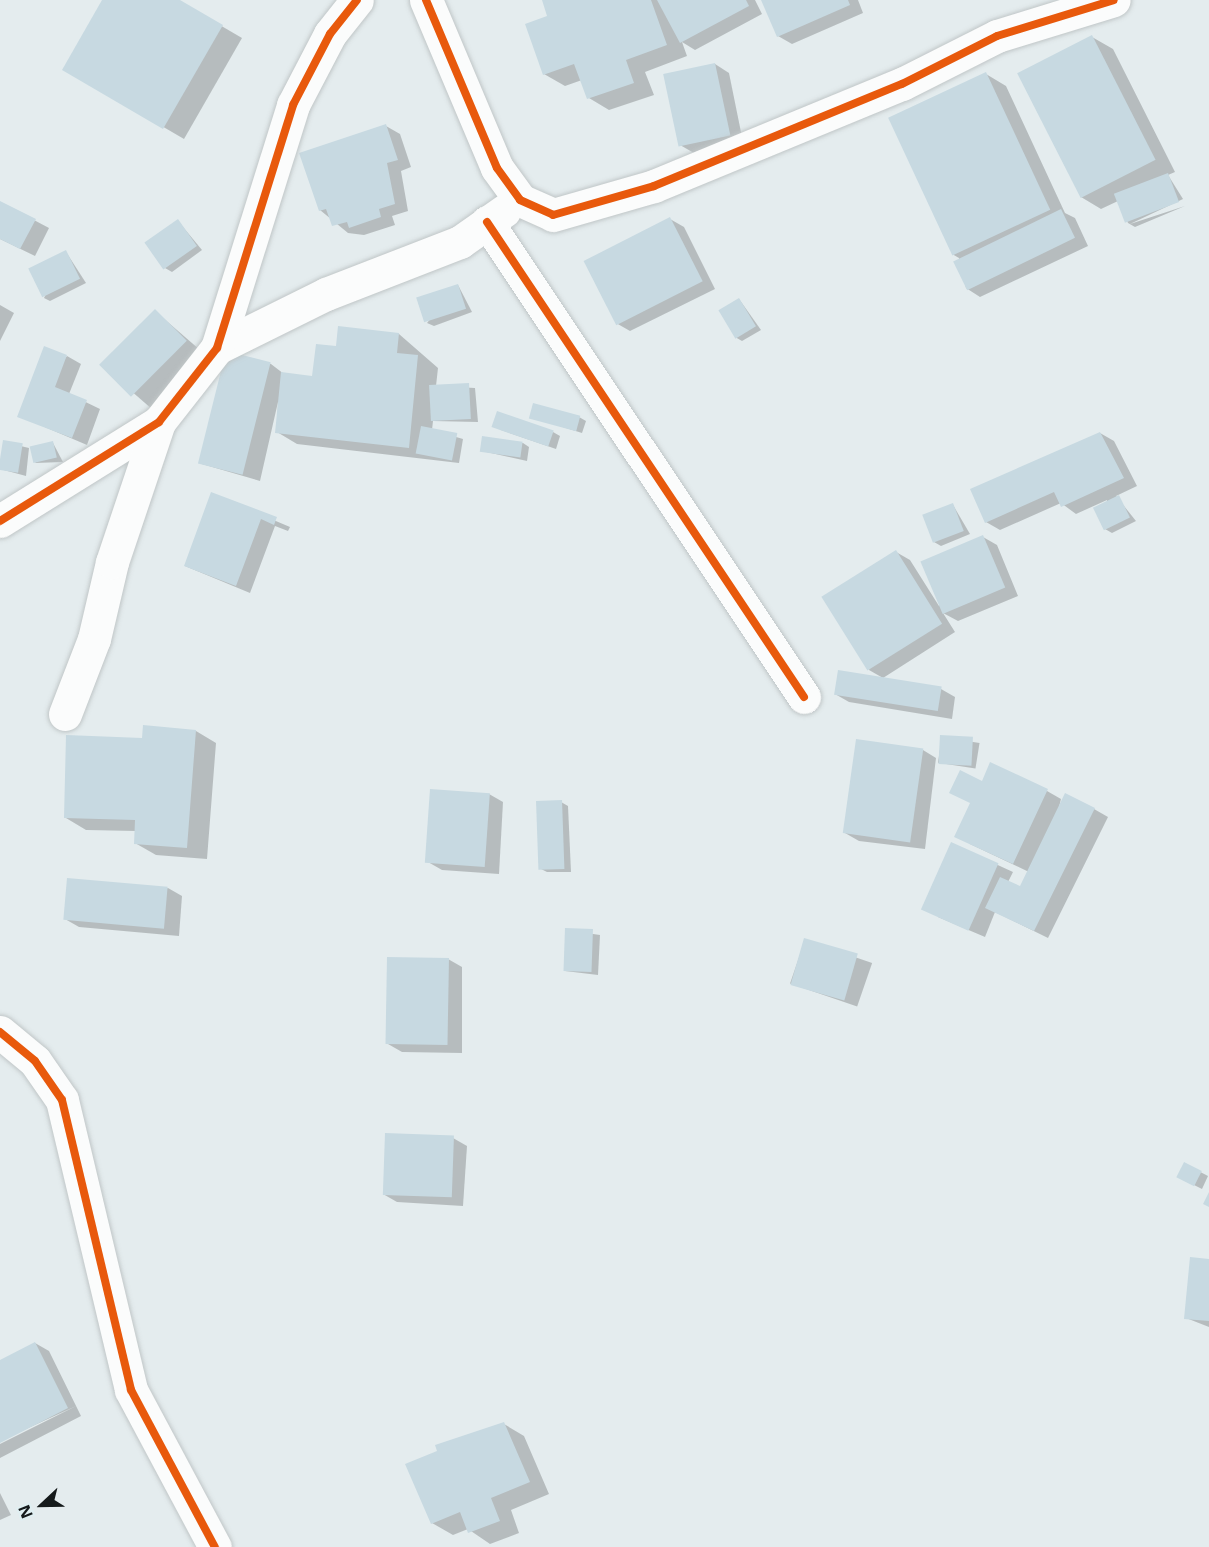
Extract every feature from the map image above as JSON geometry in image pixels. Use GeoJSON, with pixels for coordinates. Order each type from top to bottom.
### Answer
{"type":"FeatureCollection","features":[{"type":"Feature","properties":{"kind":"street"},"geometry":{"type":"LineString","coordinates":[[0,521],[159,422],[217,348],[292,105],[330,34],[357,0]]}},
{"type":"Feature","properties":{"kind":"street"},"geometry":{"type":"LineString","coordinates":[[426,0],[497,168],[520,200],[553,215],[654,186],[1034,12],[1114,0]]}},
{"type":"Feature","properties":{"kind":"street"},"geometry":{"type":"LineString","coordinates":[[217,348],[326,294],[460,242],[520,200]]}},
{"type":"Feature","properties":{"kind":"street"},"geometry":{"type":"LineString","coordinates":[[487,222],[804,696]]}},
{"type":"Feature","properties":{"kind":"street"},"geometry":{"type":"LineString","coordinates":[[65,714],[159,422]]}},
{"type":"Feature","properties":{"kind":"street"},"geometry":{"type":"LineString","coordinates":[[0,1032],[35,1061],[62,1100],[131,1390],[215,1547]]}},
{"type":"Feature","properties":{"kind":"building"},"geometry":{"type":"Polygon","coordinates":[[[102,0],[180,0],[223,25],[163,129],[62,70],[102,0]]]}},
{"type":"Feature","properties":{"kind":"building"},"geometry":{"type":"Polygon","coordinates":[[[542,0],[651,0],[667,45],[626,60],[634,83],[587,99],[574,64],[543,75],[525,24],[547,16],[542,0]]]}},
{"type":"Feature","properties":{"kind":"building"},"geometry":{"type":"Polygon","coordinates":[[[657,0],[746,0],[749,6],[680,43],[657,0]]]}},
{"type":"Feature","properties":{"kind":"building"},"geometry":{"type":"Polygon","coordinates":[[[761,0],[848,0],[850,5],[777,37],[761,0]]]}},
{"type":"Feature","properties":{"kind":"building"},"geometry":{"type":"Polygon","coordinates":[[[1092,35],[1156,160],[1081,198],[1017,73],[1092,35]]]}},
{"type":"Feature","properties":{"kind":"building"},"geometry":{"type":"Polygon","coordinates":[[[715,63],[730,135],[679,146],[663,74],[715,63]]]}},
{"type":"Feature","properties":{"kind":"building"},"geometry":{"type":"Polygon","coordinates":[[[986,72],[1050,210],[952,255],[888,118],[986,72]]]}},
{"type":"Feature","properties":{"kind":"building"},"geometry":{"type":"Polygon","coordinates":[[[386,124],[398,160],[387,163],[395,204],[379,209],[381,217],[349,228],[347,222],[332,226],[326,209],[319,211],[299,153],[386,124]]]}},
{"type":"Feature","properties":{"kind":"building"},"geometry":{"type":"Polygon","coordinates":[[[1168,173],[1179,202],[1125,223],[1114,194],[1168,173]]]}},
{"type":"Feature","properties":{"kind":"building"},"geometry":{"type":"Polygon","coordinates":[[[0,201],[36,219],[20,249],[0,239],[0,201]]]}},
{"type":"Feature","properties":{"kind":"building"},"geometry":{"type":"Polygon","coordinates":[[[1061,209],[1075,238],[967,290],[953,262],[1061,209]]]}},
{"type":"Feature","properties":{"kind":"building"},"geometry":{"type":"Polygon","coordinates":[[[670,217],[703,281],[616,325],[584,261],[670,217]]]}},
{"type":"Feature","properties":{"kind":"building"},"geometry":{"type":"Polygon","coordinates":[[[178,219],[197,246],[163,270],[144,243],[178,219]]]}},
{"type":"Feature","properties":{"kind":"building"},"geometry":{"type":"Polygon","coordinates":[[[66,250],[80,279],[42,297],[28,268],[66,250]]]}},
{"type":"Feature","properties":{"kind":"building"},"geometry":{"type":"Polygon","coordinates":[[[458,284],[466,309],[424,322],[416,298],[458,284]]]}},
{"type":"Feature","properties":{"kind":"building"},"geometry":{"type":"Polygon","coordinates":[[[739,298],[756,326],[735,339],[718,310],[739,298]]]}},
{"type":"Feature","properties":{"kind":"building"},"geometry":{"type":"Polygon","coordinates":[[[155,309],[187,341],[131,397],[99,365],[155,309]]]}},
{"type":"Feature","properties":{"kind":"building"},"geometry":{"type":"Polygon","coordinates":[[[338,326],[399,333],[397,353],[418,355],[409,448],[275,433],[281,372],[312,376],[316,344],[336,346],[338,326]]]}},
{"type":"Feature","properties":{"kind":"building"},"geometry":{"type":"Polygon","coordinates":[[[44,346],[67,355],[55,387],[87,400],[72,438],[17,417],[44,346]]]}},
{"type":"Feature","properties":{"kind":"building"},"geometry":{"type":"Polygon","coordinates":[[[226,351],[271,362],[243,475],[198,464],[226,351]]]}},
{"type":"Feature","properties":{"kind":"building"},"geometry":{"type":"Polygon","coordinates":[[[469,383],[471,419],[431,421],[429,385],[469,383]]]}},
{"type":"Feature","properties":{"kind":"building"},"geometry":{"type":"Polygon","coordinates":[[[533,403],[580,416],[576,431],[529,418],[533,403]]]}},
{"type":"Feature","properties":{"kind":"building"},"geometry":{"type":"Polygon","coordinates":[[[497,411],[554,431],[548,447],[491,427],[497,411]]]}},
{"type":"Feature","properties":{"kind":"building"},"geometry":{"type":"Polygon","coordinates":[[[421,426],[457,433],[452,461],[416,453],[421,426]]]}},
{"type":"Feature","properties":{"kind":"building"},"geometry":{"type":"Polygon","coordinates":[[[1100,432],[1124,478],[1061,507],[1054,492],[985,523],[970,489],[1100,432]]]}},
{"type":"Feature","properties":{"kind":"building"},"geometry":{"type":"Polygon","coordinates":[[[482,436],[523,442],[520,458],[480,452],[482,436]]]}},
{"type":"Feature","properties":{"kind":"building"},"geometry":{"type":"Polygon","coordinates":[[[3,440],[23,443],[18,473],[0,470],[3,440]]]}},
{"type":"Feature","properties":{"kind":"building"},"geometry":{"type":"Polygon","coordinates":[[[53,441],[57,458],[33,463],[30,446],[53,441]]]}},
{"type":"Feature","properties":{"kind":"building"},"geometry":{"type":"Polygon","coordinates":[[[211,492],[277,517],[274,525],[261,519],[236,586],[184,566],[211,492]]]}},
{"type":"Feature","properties":{"kind":"building"},"geometry":{"type":"Polygon","coordinates":[[[1119,495],[1130,517],[1104,530],[1093,508],[1119,495]]]}},
{"type":"Feature","properties":{"kind":"building"},"geometry":{"type":"Polygon","coordinates":[[[953,503],[964,531],[933,543],[922,515],[953,503]]]}},
{"type":"Feature","properties":{"kind":"building"},"geometry":{"type":"Polygon","coordinates":[[[983,535],[1005,587],[943,614],[920,562],[983,535]]]}},
{"type":"Feature","properties":{"kind":"building"},"geometry":{"type":"Polygon","coordinates":[[[896,550],[942,624],[867,670],[821,597],[896,550]]]}},
{"type":"Feature","properties":{"kind":"building"},"geometry":{"type":"Polygon","coordinates":[[[838,670],[942,686],[938,711],[834,695],[838,670]]]}},
{"type":"Feature","properties":{"kind":"building"},"geometry":{"type":"Polygon","coordinates":[[[143,725],[196,730],[187,848],[134,844],[135,820],[64,818],[66,735],[142,738],[143,725]]]}},
{"type":"Feature","properties":{"kind":"building"},"geometry":{"type":"Polygon","coordinates":[[[940,735],[973,737],[971,766],[938,764],[940,735]]]}},
{"type":"Feature","properties":{"kind":"building"},"geometry":{"type":"Polygon","coordinates":[[[856,739],[923,748],[910,843],[843,833],[856,739]]]}},
{"type":"Feature","properties":{"kind":"building"},"geometry":{"type":"Polygon","coordinates":[[[990,762],[1048,789],[1013,864],[954,837],[970,803],[949,793],[960,770],[982,781],[990,762]]]}},
{"type":"Feature","properties":{"kind":"building"},"geometry":{"type":"Polygon","coordinates":[[[430,789],[490,793],[485,867],[425,863],[430,789]]]}},
{"type":"Feature","properties":{"kind":"building"},"geometry":{"type":"Polygon","coordinates":[[[1065,793],[1095,808],[1034,931],[985,908],[1000,877],[1020,886],[1065,793]]]}},
{"type":"Feature","properties":{"kind":"building"},"geometry":{"type":"Polygon","coordinates":[[[562,800],[564,869],[538,870],[536,801],[562,800]]]}},
{"type":"Feature","properties":{"kind":"building"},"geometry":{"type":"Polygon","coordinates":[[[951,842],[999,863],[968,931],[921,910],[951,842]]]}},
{"type":"Feature","properties":{"kind":"building"},"geometry":{"type":"Polygon","coordinates":[[[67,878],[168,887],[164,929],[63,920],[67,878]]]}},
{"type":"Feature","properties":{"kind":"building"},"geometry":{"type":"Polygon","coordinates":[[[565,928],[593,929],[591,972],[563,971],[565,928]]]}},
{"type":"Feature","properties":{"kind":"building"},"geometry":{"type":"Polygon","coordinates":[[[804,938],[858,953],[844,1001],[790,985],[804,938]]]}},
{"type":"Feature","properties":{"kind":"building"},"geometry":{"type":"Polygon","coordinates":[[[387,957],[449,958],[447,1045],[385,1044],[387,957]]]}},
{"type":"Feature","properties":{"kind":"building"},"geometry":{"type":"Polygon","coordinates":[[[385,1133],[454,1135],[452,1197],[383,1195],[385,1133]]]}},
{"type":"Feature","properties":{"kind":"building"},"geometry":{"type":"Polygon","coordinates":[[[1184,1162],[1202,1171],[1194,1186],[1176,1177],[1184,1162]]]}},
{"type":"Feature","properties":{"kind":"building"},"geometry":{"type":"Polygon","coordinates":[[[1209,1192],[1209,1207],[1203,1204],[1209,1192]]]}},
{"type":"Feature","properties":{"kind":"building"},"geometry":{"type":"Polygon","coordinates":[[[1190,1257],[1209,1259],[1209,1321],[1184,1319],[1190,1257]]]}},
{"type":"Feature","properties":{"kind":"building"},"geometry":{"type":"Polygon","coordinates":[[[35,1342],[68,1408],[0,1443],[0,1360],[35,1342]]]}},
{"type":"Feature","properties":{"kind":"building"},"geometry":{"type":"Polygon","coordinates":[[[504,1422],[530,1482],[491,1498],[500,1521],[468,1533],[460,1512],[431,1524],[405,1464],[437,1451],[435,1445],[504,1422]]]}},
{"type":"Feature","properties":{"kind":"cycle path"},"geometry":{"type":"LineString","coordinates":[[0,521],[159,422],[217,348],[293,105],[330,34],[357,0]]}},
{"type":"Feature","properties":{"kind":"cycle path"},"geometry":{"type":"LineString","coordinates":[[426,0],[497,168],[520,200],[553,215],[654,186],[902,84],[997,36],[1114,0]]}},
{"type":"Feature","properties":{"kind":"cycle path"},"geometry":{"type":"LineString","coordinates":[[487,222],[804,697]]}},
{"type":"Feature","properties":{"kind":"cycle path"},"geometry":{"type":"LineString","coordinates":[[0,1032],[35,1061],[62,1100],[131,1390],[215,1547]]}}]}
